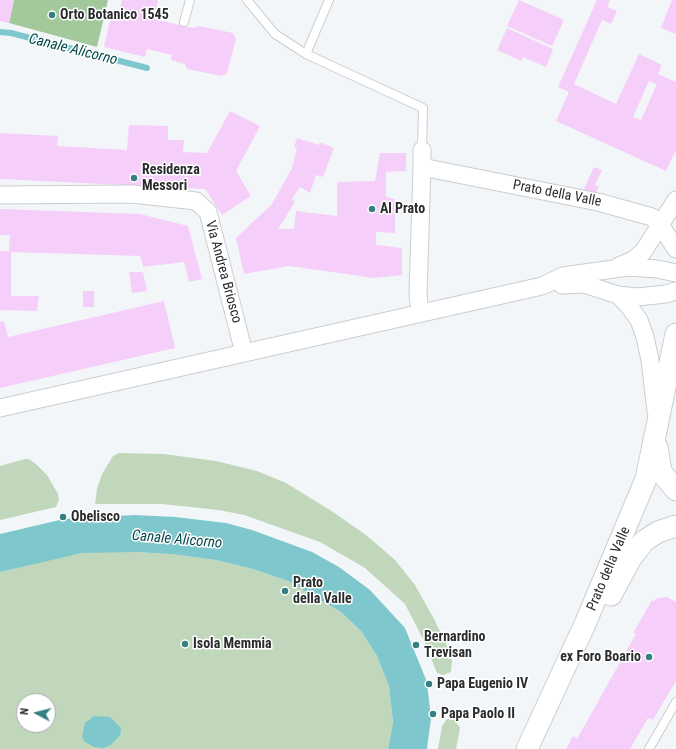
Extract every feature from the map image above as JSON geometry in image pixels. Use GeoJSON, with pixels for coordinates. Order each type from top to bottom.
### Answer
{"type":"FeatureCollection","features":[{"type":"Feature","properties":{"kind":"street"},"geometry":{"type":"LineString","coordinates":[[420,313],[418,294],[422,150]]}},
{"type":"Feature","properties":{"kind":"street","name":"Prato della Valle"},"geometry":{"type":"LineString","coordinates":[[422,167],[598,202],[652,217],[661,226],[676,249]]}},
{"type":"Feature","properties":{"kind":"street","name":"Via Andrea Briosco"},"geometry":{"type":"LineString","coordinates":[[0,195],[132,194],[196,201],[208,212],[244,353]]}},
{"type":"Feature","properties":{"kind":"street"},"geometry":{"type":"LineString","coordinates":[[609,269],[626,264],[638,256],[661,226],[676,200]]}},
{"type":"Feature","properties":{"kind":"street","name":"Prato della Valle"},"geometry":{"type":"LineString","coordinates":[[542,286],[563,276],[609,269],[643,268],[665,270],[676,273]]}},
{"type":"Feature","properties":{"kind":"street","name":"Prato della Valle"},"geometry":{"type":"LineString","coordinates":[[0,408],[542,286],[584,284],[618,295],[637,297],[676,291]]}},
{"type":"Feature","properties":{"kind":"street","name":"Prato della Valle"},"geometry":{"type":"LineString","coordinates":[[618,295],[628,305],[639,320],[645,337],[655,390],[657,428]]}},
{"type":"Feature","properties":{"kind":"street","name":"Prato della Valle"},"geometry":{"type":"LineString","coordinates":[[528,747],[586,624],[646,479],[676,334]]}},
{"type":"Feature","properties":{"kind":"street"},"geometry":{"type":"LineString","coordinates":[[657,428],[657,455],[661,472],[676,490]]}},
{"type":"Feature","properties":{"kind":"street"},"geometry":{"type":"LineString","coordinates":[[528,747],[631,558],[644,542],[658,532],[676,526]]}},
{"type":"Feature","properties":{"kind":"lane"},"geometry":{"type":"LineString","coordinates":[[184,22],[190,0]]}},
{"type":"Feature","properties":{"kind":"lane"},"geometry":{"type":"LineString","coordinates":[[247,0],[275,34],[306,54],[424,108],[422,150]]}},
{"type":"Feature","properties":{"kind":"lane"},"geometry":{"type":"LineString","coordinates":[[306,54],[329,0]]}},
{"type":"Feature","properties":{"kind":"lane"},"geometry":{"type":"LineString","coordinates":[[649,749],[676,702]]}},
{"type":"Feature","properties":{"kind":"green space","name":"Orto Botanico 1545"},"geometry":{"type":"Polygon","coordinates":[[[14,0],[108,0],[97,47],[9,23],[14,0]]]}},
{"type":"Feature","properties":{"kind":"green space"},"geometry":{"type":"Polygon","coordinates":[[[119,453],[163,454],[216,461],[257,471],[286,483],[333,512],[366,535],[395,560],[415,585],[447,646],[452,660],[451,672],[443,675],[437,673],[425,643],[405,604],[365,568],[320,542],[244,515],[219,510],[162,504],[95,504],[97,489],[102,474],[113,456],[119,453]]]}},
{"type":"Feature","properties":{"kind":"green space"},"geometry":{"type":"Polygon","coordinates":[[[29,459],[36,464],[47,475],[58,494],[59,500],[56,507],[0,520],[0,466],[29,459]]]}},
{"type":"Feature","properties":{"kind":"green space","name":"Isola Memmia"},"geometry":{"type":"Polygon","coordinates":[[[114,551],[171,554],[216,560],[253,569],[288,581],[341,612],[361,631],[377,656],[389,685],[393,722],[388,749],[0,749],[0,572],[82,553],[114,551]]]}},
{"type":"Feature","properties":{"kind":"green space"},"geometry":{"type":"Polygon","coordinates":[[[447,719],[455,720],[460,728],[456,749],[438,749],[442,726],[447,719]]]}},
{"type":"Feature","properties":{"kind":"water"},"geometry":{"type":"Polygon","coordinates":[[[134,515],[175,517],[226,523],[252,530],[312,552],[339,567],[370,590],[405,628],[427,682],[431,718],[427,749],[388,749],[393,722],[389,686],[377,656],[361,631],[341,612],[288,581],[253,569],[216,560],[171,554],[134,552],[82,553],[0,572],[0,534],[64,519],[134,515]]]}},
{"type":"Feature","properties":{"kind":"water"},"geometry":{"type":"Polygon","coordinates":[[[94,716],[110,717],[121,729],[120,735],[111,745],[103,748],[94,747],[85,742],[82,737],[85,723],[94,716]]]}},
{"type":"Feature","properties":{"kind":"building"},"geometry":{"type":"Polygon","coordinates":[[[0,0],[14,0],[9,23],[0,21],[0,0]]]}},
{"type":"Feature","properties":{"kind":"building"},"geometry":{"type":"Polygon","coordinates":[[[122,0],[158,0],[154,19],[193,28],[199,26],[233,33],[236,39],[227,73],[222,76],[187,69],[185,64],[171,60],[172,55],[147,49],[145,57],[104,47],[111,16],[118,18],[122,0]]]}},
{"type":"Feature","properties":{"kind":"building"},"geometry":{"type":"Polygon","coordinates":[[[519,0],[564,20],[552,46],[507,26],[519,0]]]}},
{"type":"Feature","properties":{"kind":"building"},"geometry":{"type":"Polygon","coordinates":[[[597,0],[610,0],[607,7],[617,11],[611,24],[602,20],[574,84],[616,104],[639,54],[662,65],[658,74],[676,82],[676,150],[666,171],[556,121],[569,92],[558,87],[597,0]],[[649,81],[633,117],[641,120],[657,84],[649,81]]]}},
{"type":"Feature","properties":{"kind":"building"},"geometry":{"type":"Polygon","coordinates":[[[672,0],[676,0],[676,34],[661,28],[672,0]]]}},
{"type":"Feature","properties":{"kind":"building"},"geometry":{"type":"Polygon","coordinates":[[[507,28],[553,49],[546,67],[523,57],[522,61],[497,50],[507,28]]]}},
{"type":"Feature","properties":{"kind":"building"},"geometry":{"type":"Polygon","coordinates":[[[230,111],[260,126],[236,171],[251,196],[222,215],[205,189],[0,179],[0,133],[58,136],[57,146],[127,150],[129,125],[168,126],[168,140],[184,140],[183,152],[207,153],[230,111]]]}},
{"type":"Feature","properties":{"kind":"building"},"geometry":{"type":"Polygon","coordinates":[[[297,138],[319,145],[320,142],[334,148],[323,177],[316,175],[310,193],[300,187],[292,199],[295,202],[278,229],[294,229],[296,211],[337,216],[337,182],[375,181],[380,153],[406,153],[406,171],[386,172],[386,197],[395,199],[395,233],[376,232],[376,245],[402,248],[402,275],[374,278],[289,266],[244,274],[236,238],[272,204],[292,168],[297,148],[294,147],[297,138]]]}},
{"type":"Feature","properties":{"kind":"building"},"geometry":{"type":"Polygon","coordinates":[[[594,167],[602,170],[595,185],[599,187],[596,193],[583,191],[594,167]]]}},
{"type":"Feature","properties":{"kind":"building"},"geometry":{"type":"Polygon","coordinates":[[[0,209],[140,214],[188,226],[202,279],[189,282],[184,262],[143,267],[140,256],[11,252],[11,296],[39,296],[37,311],[0,310],[0,251],[9,251],[10,235],[0,235],[0,209]]]}},
{"type":"Feature","properties":{"kind":"building"},"geometry":{"type":"Polygon","coordinates":[[[129,272],[143,272],[147,291],[132,293],[129,272]]]}},
{"type":"Feature","properties":{"kind":"building"},"geometry":{"type":"Polygon","coordinates":[[[83,291],[94,291],[94,307],[83,307],[83,291]]]}},
{"type":"Feature","properties":{"kind":"building"},"geometry":{"type":"Polygon","coordinates":[[[164,301],[175,348],[0,388],[0,322],[4,321],[8,337],[164,301]]]}},
{"type":"Feature","properties":{"kind":"building","name":"ex Foro Boario"},"geometry":{"type":"Polygon","coordinates":[[[667,597],[676,602],[676,681],[653,720],[648,718],[630,749],[566,749],[573,736],[577,739],[636,634],[633,633],[652,600],[654,601],[658,598],[667,597]]]}},
{"type":"Feature","properties":{"kind":"waterway","name":"Canale Alicorno"},"geometry":{"type":"LineString","coordinates":[[0,32],[11,33],[147,68]]}},
{"type":"Feature","properties":{"kind":"place","name":"Orto Botanico 1545"},"geometry":{"type":"Point","coordinates":[52,15]}},
{"type":"Feature","properties":{"kind":"place","name":"Residenza Messori"},"geometry":{"type":"Point","coordinates":[134,178]}},
{"type":"Feature","properties":{"kind":"place","name":"Al Prato"},"geometry":{"type":"Point","coordinates":[372,209]}},
{"type":"Feature","properties":{"kind":"place","name":"Obelisco"},"geometry":{"type":"Point","coordinates":[63,517]}},
{"type":"Feature","properties":{"kind":"place","name":"Prato della Valle"},"geometry":{"type":"Point","coordinates":[285,591]}},
{"type":"Feature","properties":{"kind":"place","name":"Isola Memmia"},"geometry":{"type":"Point","coordinates":[185,644]}},
{"type":"Feature","properties":{"kind":"place","name":"Bernardino Trevisan"},"geometry":{"type":"Point","coordinates":[416,645]}},
{"type":"Feature","properties":{"kind":"place","name":"ex Foro Boario"},"geometry":{"type":"Point","coordinates":[649,657]}},
{"type":"Feature","properties":{"kind":"place","name":"Papa Eugenio IV"},"geometry":{"type":"Point","coordinates":[429,684]}},
{"type":"Feature","properties":{"kind":"place","name":"Papa Paolo II"},"geometry":{"type":"Point","coordinates":[433,714]}}]}
